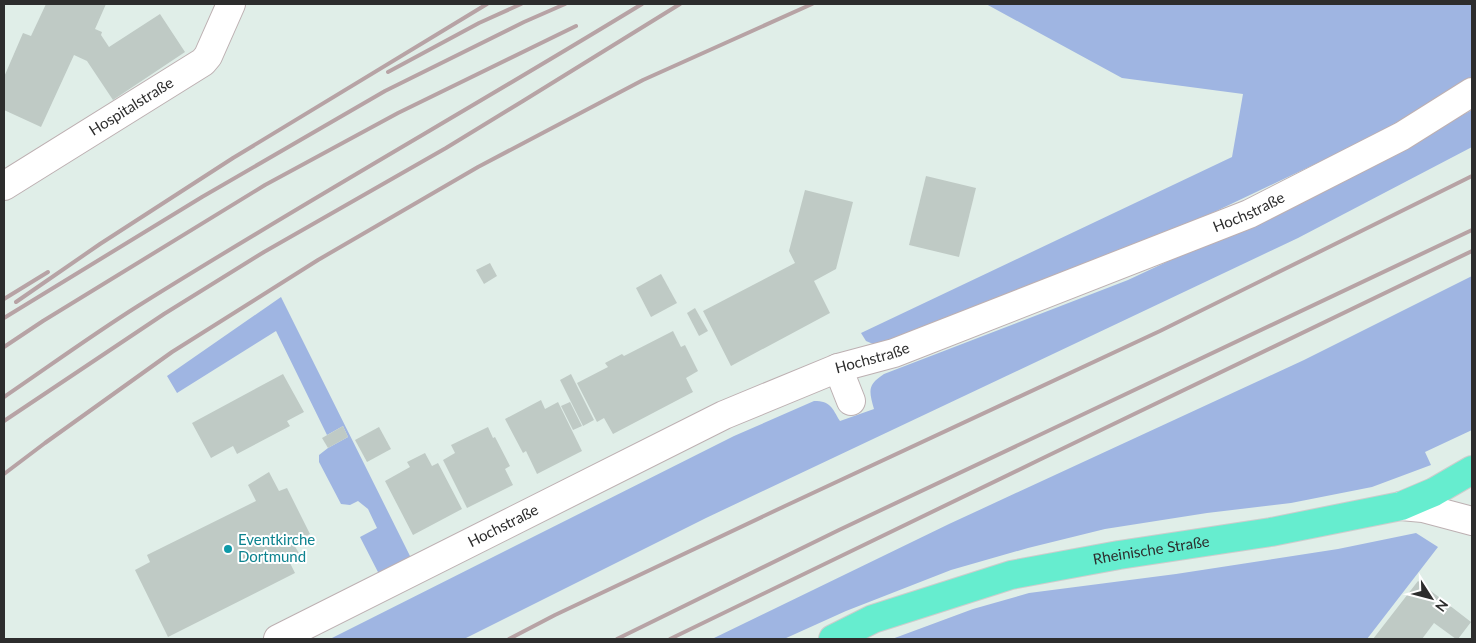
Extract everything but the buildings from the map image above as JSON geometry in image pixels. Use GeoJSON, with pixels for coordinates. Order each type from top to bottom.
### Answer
{"type":"FeatureCollection","features":[{"type":"Feature","properties":{"kind":"main road","name":"Rheinische Straße"},"geometry":{"type":"LineString","coordinates":[[833,639],[873,619],[1011,575],[1119,555],[1271,532],[1401,506],[1434,492],[1472,470]]}},
{"type":"Feature","properties":{"kind":"street","name":"Hospitalstraße"},"geometry":{"type":"LineString","coordinates":[[4,186],[203,62],[208,56],[231,4]]}},
{"type":"Feature","properties":{"kind":"street","name":"Hochstraße"},"geometry":{"type":"LineString","coordinates":[[278,639],[724,415],[838,368],[894,353],[1249,214],[1402,136],[1472,92]]}},
{"type":"Feature","properties":{"kind":"street"},"geometry":{"type":"LineString","coordinates":[[838,368],[852,401]]}},
{"type":"Feature","properties":{"kind":"street"},"geometry":{"type":"LineString","coordinates":[[1401,506],[1423,508],[1472,521]]}},
{"type":"Feature","properties":{"kind":"shaded area"},"geometry":{"type":"Polygon","coordinates":[[[986,4],[1472,4],[1472,83],[1414,117],[1210,214],[880,347],[866,341],[861,333],[1232,157],[1243,94],[1122,78],[986,4]]]}},
{"type":"Feature","properties":{"kind":"shaded area"},"geometry":{"type":"Polygon","coordinates":[[[1472,110],[1472,147],[1298,238],[706,518],[464,639],[330,639],[734,436],[814,401],[828,404],[840,421],[874,409],[870,393],[872,385],[884,374],[1128,280],[1316,192],[1472,110]]]}},
{"type":"Feature","properties":{"kind":"shaded area"},"geometry":{"type":"Polygon","coordinates":[[[1472,276],[1472,430],[1425,452],[1431,465],[1372,487],[1291,503],[1207,513],[1105,529],[1028,548],[951,570],[846,611],[784,639],[712,639],[949,524],[1304,360],[1472,276]]]}},
{"type":"Feature","properties":{"kind":"shaded area"},"geometry":{"type":"Polygon","coordinates":[[[281,297],[412,560],[380,576],[360,537],[377,528],[368,509],[358,501],[350,505],[341,504],[319,462],[319,455],[348,437],[343,426],[327,435],[276,331],[177,393],[167,376],[281,297]]]}},
{"type":"Feature","properties":{"kind":"shaded area"},"geometry":{"type":"Polygon","coordinates":[[[1416,533],[1438,547],[1367,639],[892,639],[973,609],[1029,593],[1176,574],[1338,549],[1416,533]]]}},
{"type":"Feature","properties":{"kind":"railway"},"geometry":{"type":"LineString","coordinates":[[16,302],[100,244],[233,158],[487,4]]}},
{"type":"Feature","properties":{"kind":"railway"},"geometry":{"type":"LineString","coordinates":[[388,72],[479,23],[521,4]]}},
{"type":"Feature","properties":{"kind":"railway"},"geometry":{"type":"LineString","coordinates":[[4,318],[202,197],[385,91],[524,22],[565,4]]}},
{"type":"Feature","properties":{"kind":"railway"},"geometry":{"type":"LineString","coordinates":[[4,397],[121,317],[200,267],[642,4]]}},
{"type":"Feature","properties":{"kind":"railway"},"geometry":{"type":"LineString","coordinates":[[4,421],[164,314],[264,252],[446,148],[680,4]]}},
{"type":"Feature","properties":{"kind":"railway"},"geometry":{"type":"LineString","coordinates":[[4,474],[172,352],[318,260],[478,167],[643,80],[812,4]]}},
{"type":"Feature","properties":{"kind":"railway"},"geometry":{"type":"LineString","coordinates":[[4,347],[43,321],[265,185],[398,113],[576,26]]}},
{"type":"Feature","properties":{"kind":"railway"},"geometry":{"type":"LineString","coordinates":[[509,639],[555,615],[785,506],[1160,331],[1472,176]]}},
{"type":"Feature","properties":{"kind":"railway"},"geometry":{"type":"LineString","coordinates":[[617,639],[839,530],[1472,230]]}},
{"type":"Feature","properties":{"kind":"railway"},"geometry":{"type":"LineString","coordinates":[[670,639],[1472,251]]}},
{"type":"Feature","properties":{"kind":"railway"},"geometry":{"type":"LineString","coordinates":[[4,299],[48,272]]}},
{"type":"Feature","properties":{"kind":"place","name":"Eventkirche Dortmund"},"geometry":{"type":"Point","coordinates":[228,549]}}]}
